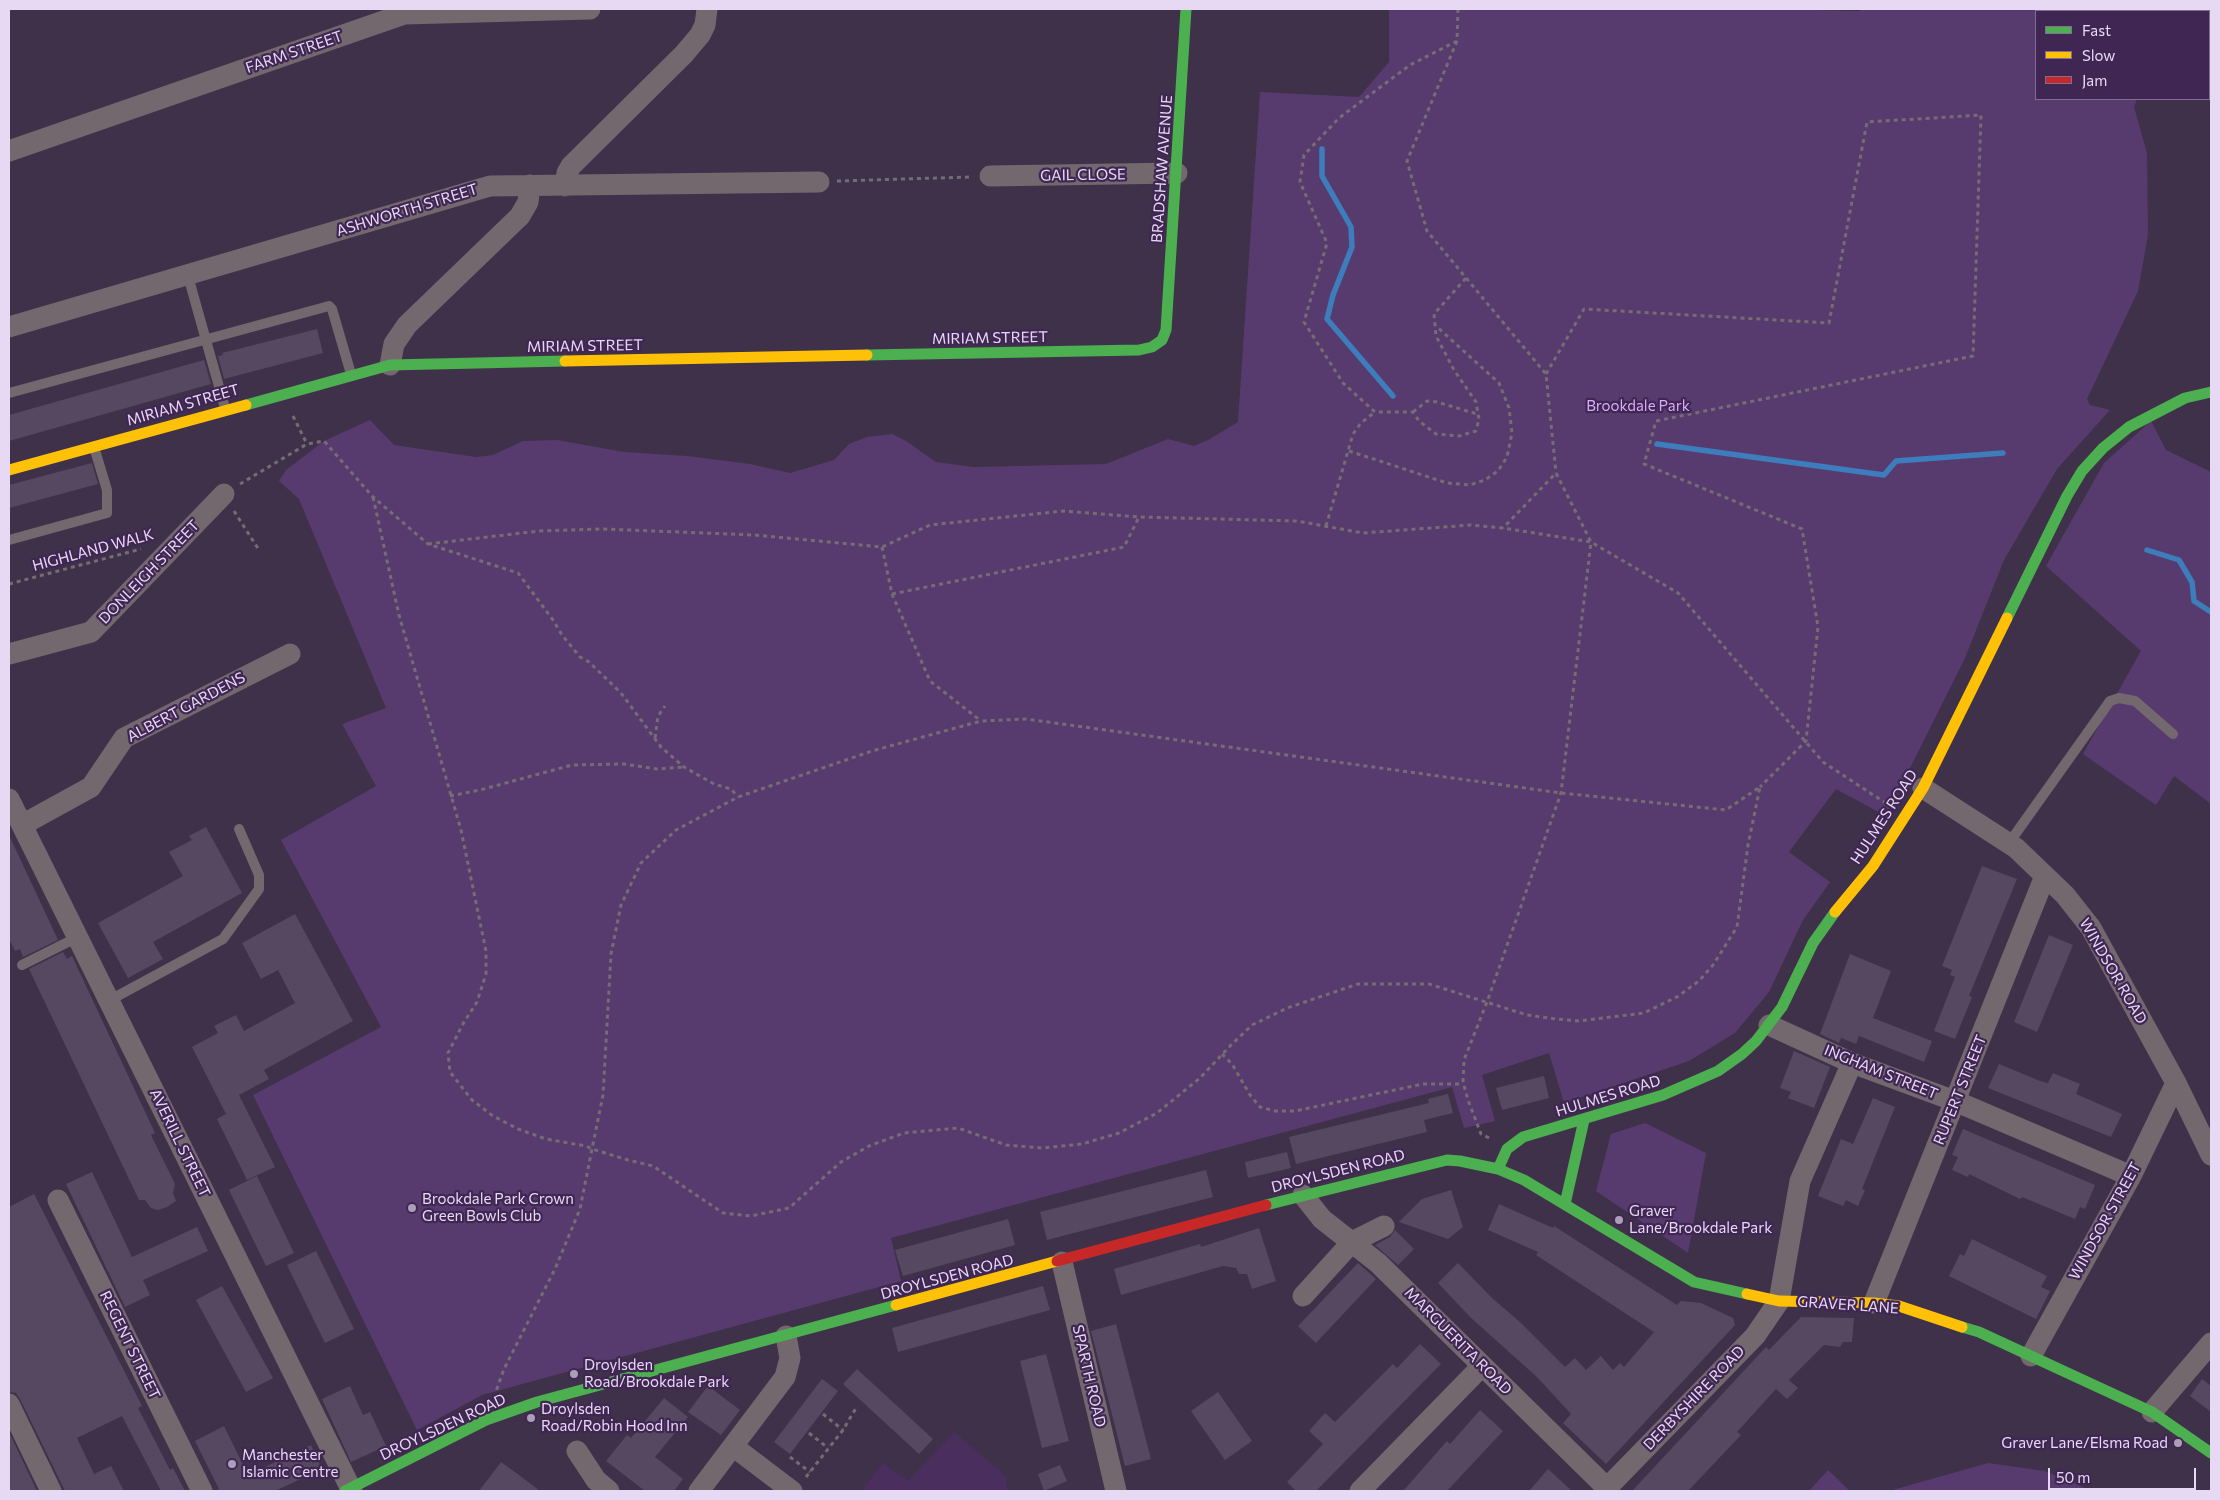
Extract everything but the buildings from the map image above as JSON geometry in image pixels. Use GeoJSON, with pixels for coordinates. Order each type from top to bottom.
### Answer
{"type":"FeatureCollection","features":[{"type":"Feature","properties":{"kind":"street","name":"FARM STREET"},"geometry":{"type":"LineString","coordinates":[[9,151],[404,14],[590,9]]}},
{"type":"Feature","properties":{"kind":"street"},"geometry":{"type":"LineString","coordinates":[[565,186],[567,173],[571,166],[684,54],[700,35],[705,25],[707,9]]}},
{"type":"Feature","properties":{"kind":"street","name":"BRADSHAW AVENUE"},"geometry":{"type":"LineString","coordinates":[[1166,330],[1186,9]]}},
{"type":"Feature","properties":{"kind":"street","name":"GAIL CLOSE"},"geometry":{"type":"LineString","coordinates":[[990,176],[1177,173]]}},
{"type":"Feature","properties":{"kind":"street","name":"ASHWORTH STREET"},"geometry":{"type":"LineString","coordinates":[[9,326],[188,276],[490,186],[819,182]]}},
{"type":"Feature","properties":{"kind":"street"},"geometry":{"type":"LineString","coordinates":[[390,365],[394,344],[408,325],[520,216],[528,202],[530,185]]}},
{"type":"Feature","properties":{"kind":"street","name":"MIRIAM STREET"},"geometry":{"type":"LineString","coordinates":[[9,470],[282,393],[390,365],[1140,350],[1152,348],[1162,340],[1166,330]]}},
{"type":"Feature","properties":{"kind":"street","name":"HULMES ROAD"},"geometry":{"type":"LineString","coordinates":[[1507,1149],[1522,1137],[1663,1095],[1718,1071],[1742,1054],[1769,1025],[1782,1007],[1813,943],[1825,924],[1872,866],[1923,788],[2067,496],[2082,471],[2103,448],[2129,427],[2185,398],[2211,392]]}},
{"type":"Feature","properties":{"kind":"street","name":"DONLEIGH STREET"},"geometry":{"type":"LineString","coordinates":[[9,654],[91,632],[224,494]]}},
{"type":"Feature","properties":{"kind":"street","name":"ALBERT GARDENS"},"geometry":{"type":"LineString","coordinates":[[22,825],[90,787],[124,738],[290,654]]}},
{"type":"Feature","properties":{"kind":"street","name":"WINDSOR ROAD"},"geometry":{"type":"LineString","coordinates":[[1923,788],[2009,843],[2065,895],[2091,928],[2176,1084],[2211,1155]]}},
{"type":"Feature","properties":{"kind":"street","name":"AVERILL STREET"},"geometry":{"type":"LineString","coordinates":[[9,799],[110,1000],[349,1490]]}},
{"type":"Feature","properties":{"kind":"street","name":"RUPERT STREET"},"geometry":{"type":"LineString","coordinates":[[1874,1303],[2045,876]]}},
{"type":"Feature","properties":{"kind":"street","name":"INGHAM STREET"},"geometry":{"type":"LineString","coordinates":[[1769,1025],[1852,1063],[1955,1101],[2131,1176]]}},
{"type":"Feature","properties":{"kind":"street"},"geometry":{"type":"LineString","coordinates":[[1779,1301],[1800,1181],[1852,1063]]}},
{"type":"Feature","properties":{"kind":"street","name":"WINDSOR STREET"},"geometry":{"type":"LineString","coordinates":[[2030,1356],[2131,1176],[2176,1084]]}},
{"type":"Feature","properties":{"kind":"street"},"geometry":{"type":"LineString","coordinates":[[1565,1204],[1584,1120]]}},
{"type":"Feature","properties":{"kind":"street"},"geometry":{"type":"LineString","coordinates":[[1498,1168],[1507,1149]]}},
{"type":"Feature","properties":{"kind":"street","name":"DROYLSDEN ROAD"},"geometry":{"type":"LineString","coordinates":[[349,1490],[486,1420],[537,1402],[1062,1262],[1303,1195],[1446,1160],[1498,1168],[1524,1180],[1565,1204]]}},
{"type":"Feature","properties":{"kind":"street","name":"MARGUERITA ROAD"},"geometry":{"type":"LineString","coordinates":[[1303,1195],[1322,1219],[1378,1263],[1607,1490]]}},
{"type":"Feature","properties":{"kind":"street","name":"REGENT STREET"},"geometry":{"type":"LineString","coordinates":[[58,1200],[202,1491]]}},
{"type":"Feature","properties":{"kind":"street","name":"GRAVER LANE"},"geometry":{"type":"LineString","coordinates":[[1565,1204],[1694,1282],[1779,1301],[1874,1303],[1899,1306],[1979,1332],[2152,1412],[2211,1453]]}},
{"type":"Feature","properties":{"kind":"street"},"geometry":{"type":"LineString","coordinates":[[1303,1296],[1352,1242],[1384,1226]]}},
{"type":"Feature","properties":{"kind":"street","name":"SPARTH ROAD"},"geometry":{"type":"LineString","coordinates":[[1062,1262],[1116,1491]]}},
{"type":"Feature","properties":{"kind":"street","name":"DERBYSHIRE ROAD"},"geometry":{"type":"LineString","coordinates":[[1607,1490],[1755,1336],[1779,1301]]}},
{"type":"Feature","properties":{"kind":"street"},"geometry":{"type":"LineString","coordinates":[[699,1491],[785,1377],[790,1358],[786,1336]]}},
{"type":"Feature","properties":{"kind":"street"},"geometry":{"type":"LineString","coordinates":[[2152,1412],[2211,1343]]}},
{"type":"Feature","properties":{"kind":"street"},"geometry":{"type":"LineString","coordinates":[[1360,1491],[1482,1366]]}},
{"type":"Feature","properties":{"kind":"street"},"geometry":{"type":"LineString","coordinates":[[9,1404],[51,1491]]}},
{"type":"Feature","properties":{"kind":"street"},"geometry":{"type":"LineString","coordinates":[[734,1447],[796,1488]]}},
{"type":"Feature","properties":{"kind":"street"},"geometry":{"type":"LineString","coordinates":[[577,1451],[596,1480],[609,1491]]}},
{"type":"Feature","properties":{"kind":"lane"},"geometry":{"type":"LineString","coordinates":[[188,276],[225,409]]}},
{"type":"Feature","properties":{"kind":"lane"},"geometry":{"type":"LineString","coordinates":[[9,393],[329,306],[332,309],[351,375]]}},
{"type":"Feature","properties":{"kind":"lane"},"geometry":{"type":"LineString","coordinates":[[9,540],[107,513],[107,490],[94,446]]}},
{"type":"Feature","properties":{"kind":"lane"},"geometry":{"type":"LineString","coordinates":[[2009,843],[2110,701],[2119,698],[2135,701],[2173,734]]}},
{"type":"Feature","properties":{"kind":"lane"},"geometry":{"type":"LineString","coordinates":[[110,1000],[223,939],[259,890],[259,875],[239,829]]}},
{"type":"Feature","properties":{"kind":"lane"},"geometry":{"type":"LineString","coordinates":[[22,965],[78,937]]}},
{"type":"Feature","properties":{"kind":"path"},"geometry":{"type":"LineString","coordinates":[[1458,9],[1457,41],[1407,161],[1427,231],[1546,374],[1556,473],[1591,542],[1561,793],[1487,1002],[1464,1060],[1463,1084],[1481,1134],[1507,1149]]}},
{"type":"Feature","properties":{"kind":"path"},"geometry":{"type":"LineString","coordinates":[[1375,412],[1343,383],[1304,322],[1327,243],[1300,182],[1304,155],[1339,118],[1402,71],[1457,41]]}},
{"type":"Feature","properties":{"kind":"path"},"geometry":{"type":"LineString","coordinates":[[486,1420],[504,1369],[555,1269],[580,1209],[603,1095],[612,954],[621,905],[641,863],[676,830],[738,797],[872,751],[981,721],[1026,719],[1561,793],[1726,810],[1760,787],[1806,741],[1818,627],[1802,529],[1644,464],[1656,421],[1973,356],[1982,114],[1867,122],[1829,323],[1584,309],[1546,374]]}},
{"type":"Feature","properties":{"kind":"path"},"geometry":{"type":"LineString","coordinates":[[819,182],[990,176]]}},
{"type":"Feature","properties":{"kind":"path"},"geometry":{"type":"LineString","coordinates":[[1413,412],[1418,421],[1436,434],[1460,436],[1476,431],[1480,419],[1477,414],[1476,402],[1454,370],[1436,336],[1434,314],[1466,278]]}},
{"type":"Feature","properties":{"kind":"path"},"geometry":{"type":"LineString","coordinates":[[1349,451],[1447,483],[1470,485],[1485,480],[1498,471],[1507,457],[1512,433],[1508,408],[1499,383],[1435,324]]}},
{"type":"Feature","properties":{"kind":"path"},"geometry":{"type":"LineString","coordinates":[[282,393],[307,444]]}},
{"type":"Feature","properties":{"kind":"path"},"geometry":{"type":"LineString","coordinates":[[1326,526],[1353,434],[1375,412],[1413,412],[1427,401],[1446,404],[1477,414]]}},
{"type":"Feature","properties":{"kind":"path"},"geometry":{"type":"LineString","coordinates":[[259,550],[224,494],[307,444],[324,441],[373,497],[428,544],[518,573],[553,620],[562,636],[580,657],[589,662],[622,694],[655,739],[684,766],[714,784],[731,789],[738,797]]}},
{"type":"Feature","properties":{"kind":"path"},"geometry":{"type":"LineString","coordinates":[[1503,528],[1556,473]]}},
{"type":"Feature","properties":{"kind":"path"},"geometry":{"type":"LineString","coordinates":[[373,497],[399,615],[461,830],[486,951],[486,974],[477,1002],[448,1053],[450,1072],[472,1100],[493,1116],[518,1129],[546,1139],[592,1149],[653,1166],[723,1213],[751,1216],[789,1208],[841,1162],[869,1146],[904,1133],[958,1128],[1006,1145],[1042,1148],[1082,1144],[1119,1133],[1157,1113],[1200,1078],[1252,1025],[1286,1008],[1358,984],[1429,984],[1527,1014],[1556,1019],[1579,1021],[1608,1019],[1644,1013],[1677,997],[1699,981],[1713,964],[1737,927],[1748,845],[1760,787]]}},
{"type":"Feature","properties":{"kind":"path"},"geometry":{"type":"LineString","coordinates":[[428,544],[539,531],[603,529],[754,535],[882,547],[930,525],[1063,511],[1139,517],[1297,521],[1363,533],[1472,525],[1591,542],[1678,593],[1823,762],[1907,815]]}},
{"type":"Feature","properties":{"kind":"path"},"geometry":{"type":"LineString","coordinates":[[892,594],[1124,547],[1139,517]]}},
{"type":"Feature","properties":{"kind":"path"},"geometry":{"type":"LineString","coordinates":[[882,547],[892,594],[930,681],[981,721]]}},
{"type":"Feature","properties":{"kind":"path","name":"HIGHLAND WALK"},"geometry":{"type":"LineString","coordinates":[[9,584],[144,548]]}},
{"type":"Feature","properties":{"kind":"path"},"geometry":{"type":"LineString","coordinates":[[655,739],[658,716],[665,706]]}},
{"type":"Feature","properties":{"kind":"path"},"geometry":{"type":"LineString","coordinates":[[450,796],[572,766],[624,764],[657,769],[684,766]]}},
{"type":"Feature","properties":{"kind":"path"},"geometry":{"type":"LineString","coordinates":[[1222,1054],[1232,1064],[1250,1095],[1260,1107],[1275,1111],[1295,1111],[1423,1084],[1463,1084]]}},
{"type":"Feature","properties":{"kind":"path"},"geometry":{"type":"LineString","coordinates":[[796,1488],[843,1430],[856,1408]]}},
{"type":"Feature","properties":{"kind":"path"},"geometry":{"type":"LineString","coordinates":[[823,1414],[843,1430]]}},
{"type":"Feature","properties":{"kind":"path"},"geometry":{"type":"LineString","coordinates":[[809,1434],[828,1448]]}},
{"type":"Feature","properties":{"kind":"path"},"geometry":{"type":"LineString","coordinates":[[790,1457],[810,1472]]}},
{"type":"Feature","properties":{"kind":"shaded area"},"geometry":{"type":"Polygon","coordinates":[[[954,1432],[1007,1477],[1006,1485],[1009,1491],[861,1491],[883,1463],[908,1481],[954,1432]]]}},
{"type":"Feature","properties":{"kind":"green space","name":"Brookdale Park"},"geometry":{"type":"Polygon","coordinates":[[[1389,9],[1760,9],[1860,11],[1861,9],[2177,9],[2035,10],[2035,100],[2137,100],[2134,107],[2147,153],[2148,235],[2138,291],[2087,399],[2090,405],[2110,410],[2057,469],[2004,560],[1965,658],[1886,816],[1836,789],[1789,852],[1830,882],[1803,920],[1769,992],[1735,1033],[1689,1061],[1564,1103],[1549,1053],[1482,1075],[1495,1121],[1464,1128],[1452,1087],[891,1238],[901,1281],[482,1395],[417,1430],[253,1095],[381,1027],[281,840],[376,786],[342,724],[386,708],[299,499],[279,481],[286,470],[324,441],[370,420],[394,445],[476,457],[493,455],[523,441],[557,440],[624,452],[687,456],[750,464],[790,473],[834,460],[849,444],[867,437],[892,434],[906,441],[936,462],[973,467],[1106,464],[1168,439],[1194,446],[1238,422],[1260,92],[1359,97],[1389,62],[1389,9]]]}},
{"type":"Feature","properties":{"kind":"green space"},"geometry":{"type":"Polygon","coordinates":[[[2151,421],[2166,450],[2211,472],[2211,804],[2174,776],[2156,805],[2083,754],[2141,651],[2046,566],[2104,463],[2151,421]]]}},
{"type":"Feature","properties":{"kind":"green space"},"geometry":{"type":"Polygon","coordinates":[[[1645,1123],[1706,1153],[1688,1253],[1596,1191],[1611,1134],[1645,1123]]]}},
{"type":"Feature","properties":{"kind":"green space"},"geometry":{"type":"Polygon","coordinates":[[[1988,1463],[2045,1471],[2092,1491],[1889,1491],[1988,1463]]]}},
{"type":"Feature","properties":{"kind":"green space"},"geometry":{"type":"Polygon","coordinates":[[[1828,1470],[1850,1491],[1809,1491],[1828,1470]]]}},
{"type":"Feature","properties":{"kind":"waterway"},"geometry":{"type":"LineString","coordinates":[[1322,149],[1322,176],[1351,227],[1352,247],[1333,295],[1327,319],[1393,396]]}},
{"type":"Feature","properties":{"kind":"waterway"},"geometry":{"type":"LineString","coordinates":[[1657,444],[1884,475],[1896,461],[2003,453]]}},
{"type":"Feature","properties":{"kind":"waterway"},"geometry":{"type":"LineString","coordinates":[[2147,550],[2179,560],[2192,582],[2194,601],[2211,612]]}},
{"type":"Feature","properties":{"kind":"traffic: fast"},"geometry":{"type":"LineString","coordinates":[[867,355],[1139,350],[1152,347],[1162,340],[1166,330],[1186,9]]}},
{"type":"Feature","properties":{"kind":"traffic: fast"},"geometry":{"type":"LineString","coordinates":[[246,405],[390,365],[565,361]]}},
{"type":"Feature","properties":{"kind":"traffic: fast"},"geometry":{"type":"LineString","coordinates":[[2007,618],[2067,496],[2082,471],[2103,448],[2129,427],[2185,398],[2211,392]]}},
{"type":"Feature","properties":{"kind":"traffic: fast"},"geometry":{"type":"LineString","coordinates":[[1498,1169],[1507,1149],[1523,1137],[1663,1095],[1718,1071],[1742,1054],[1756,1041],[1782,1007],[1813,943],[1835,912]]}},
{"type":"Feature","properties":{"kind":"traffic: fast"},"geometry":{"type":"LineString","coordinates":[[1565,1204],[1584,1120]]}},
{"type":"Feature","properties":{"kind":"traffic: fast"},"geometry":{"type":"LineString","coordinates":[[1266,1205],[1447,1160],[1460,1161],[1498,1169],[1524,1180],[1694,1282],[1747,1294]]}},
{"type":"Feature","properties":{"kind":"traffic: fast"},"geometry":{"type":"LineString","coordinates":[[345,1491],[486,1420],[537,1402],[896,1305]]}},
{"type":"Feature","properties":{"kind":"traffic: fast"},"geometry":{"type":"LineString","coordinates":[[1962,1327],[1979,1332],[2152,1412],[2211,1453]]}},
{"type":"Feature","properties":{"kind":"traffic: slow"},"geometry":{"type":"LineString","coordinates":[[565,361],[867,355]]}},
{"type":"Feature","properties":{"kind":"traffic: slow"},"geometry":{"type":"LineString","coordinates":[[9,470],[246,405]]}},
{"type":"Feature","properties":{"kind":"traffic: slow"},"geometry":{"type":"LineString","coordinates":[[1835,912],[1873,866],[1923,788],[2007,618]]}},
{"type":"Feature","properties":{"kind":"traffic: slow"},"geometry":{"type":"LineString","coordinates":[[896,1305],[1057,1261]]}},
{"type":"Feature","properties":{"kind":"traffic: slow"},"geometry":{"type":"LineString","coordinates":[[1747,1294],[1779,1301],[1874,1303],[1899,1306],[1962,1327]]}},
{"type":"Feature","properties":{"kind":"traffic: jam"},"geometry":{"type":"LineString","coordinates":[[1057,1261],[1266,1205]]}},
{"type":"Feature","properties":{"kind":"place","name":"Brookdale Park Crown Green Bowls Club"},"geometry":{"type":"Point","coordinates":[412,1208]}},
{"type":"Feature","properties":{"kind":"place","name":"Graver Lane/Brookdale Park"},"geometry":{"type":"Point","coordinates":[1619,1220]}},
{"type":"Feature","properties":{"kind":"place","name":"Droylsden Road/Brookdale Park"},"geometry":{"type":"Point","coordinates":[574,1374]}},
{"type":"Feature","properties":{"kind":"place","name":"Droylsden Road/Robin Hood Inn"},"geometry":{"type":"Point","coordinates":[531,1418]}},
{"type":"Feature","properties":{"kind":"place","name":"Graver Lane/Elsma Road"},"geometry":{"type":"Point","coordinates":[2178,1443]}},
{"type":"Feature","properties":{"kind":"place","name":"Manchester Islamic Centre"},"geometry":{"type":"Point","coordinates":[232,1464]}}]}
